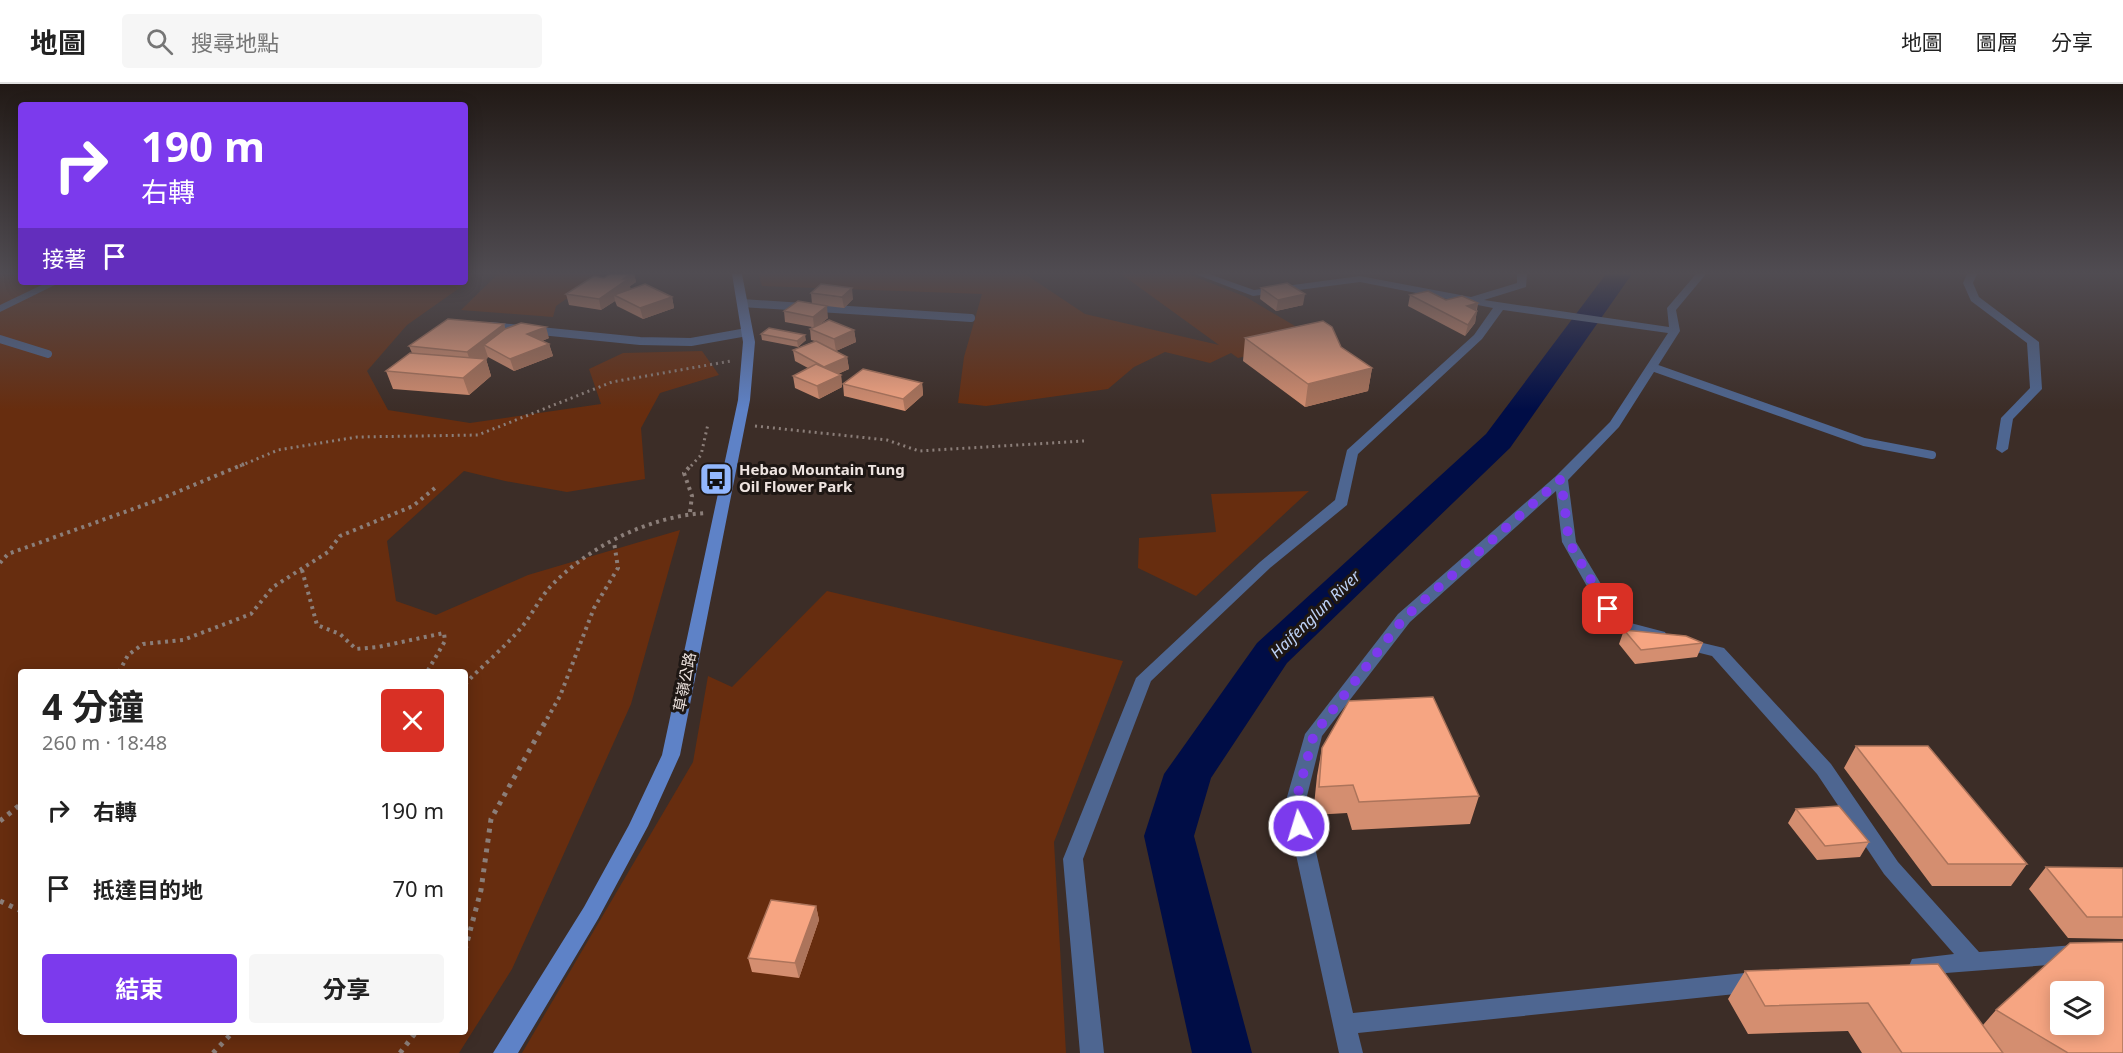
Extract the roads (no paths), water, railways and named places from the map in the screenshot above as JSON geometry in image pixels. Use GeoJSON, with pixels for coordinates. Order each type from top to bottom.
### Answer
{"type":"FeatureCollection","features":[{"type":"Feature","properties":{"kind":"main road","name":"草嶺公路"},"geometry":{"type":"LineString","coordinates":[[505,1053],[591,913],[638,826],[671,755],[718,514],[739,423],[750,357],[745,319]]}},
{"type":"Feature","properties":{"kind":"street"},"geometry":{"type":"LineString","coordinates":[[1092,1053],[1073,859],[1144,678],[1265,566],[1342,502],[1352,453],[1478,337],[1491,319]]}},
{"type":"Feature","properties":{"kind":"street"},"geometry":{"type":"LineString","coordinates":[[1593,319],[1675,331]]}},
{"type":"Feature","properties":{"kind":"street"},"geometry":{"type":"LineString","coordinates":[[1351,1053],[1295,804],[1314,734],[1404,618],[1561,479],[1615,424],[1675,331],[1673,319]]}},
{"type":"Feature","properties":{"kind":"street"},"geometry":{"type":"LineString","coordinates":[[2002,319],[2033,342],[2037,389],[2007,418],[2002,449]]}},
{"type":"Feature","properties":{"kind":"street"},"geometry":{"type":"LineString","coordinates":[[1561,479],[1569,542],[1617,626],[1718,652],[1824,769],[1891,868],[1973,960]]}},
{"type":"Feature","properties":{"kind":"street"},"geometry":{"type":"LineString","coordinates":[[1902,967],[1973,960],[2100,953]]}},
{"type":"Feature","properties":{"kind":"street"},"geometry":{"type":"LineString","coordinates":[[1343,1024],[1771,981]]}},
{"type":"Feature","properties":{"kind":"lane"},"geometry":{"type":"LineString","coordinates":[[480,324],[640,341],[691,342],[747,332]]}},
{"type":"Feature","properties":{"kind":"lane"},"geometry":{"type":"LineString","coordinates":[[0,339],[48,354]]}},
{"type":"Feature","properties":{"kind":"lane"},"geometry":{"type":"LineString","coordinates":[[1652,367],[1864,442],[1932,455]]}},
{"type":"Feature","properties":{"kind":"waterway","name":"Haifenglun River"},"geometry":{"type":"LineString","coordinates":[[1222,1053],[1169,836],[1188,774],[1272,653],[1498,441],[1586,319]]}},
{"type":"Feature","properties":{"kind":"place","name":"Hebao Mountain Tung Oil Flower Park"},"geometry":{"type":"Point","coordinates":[716,479]}}]}
